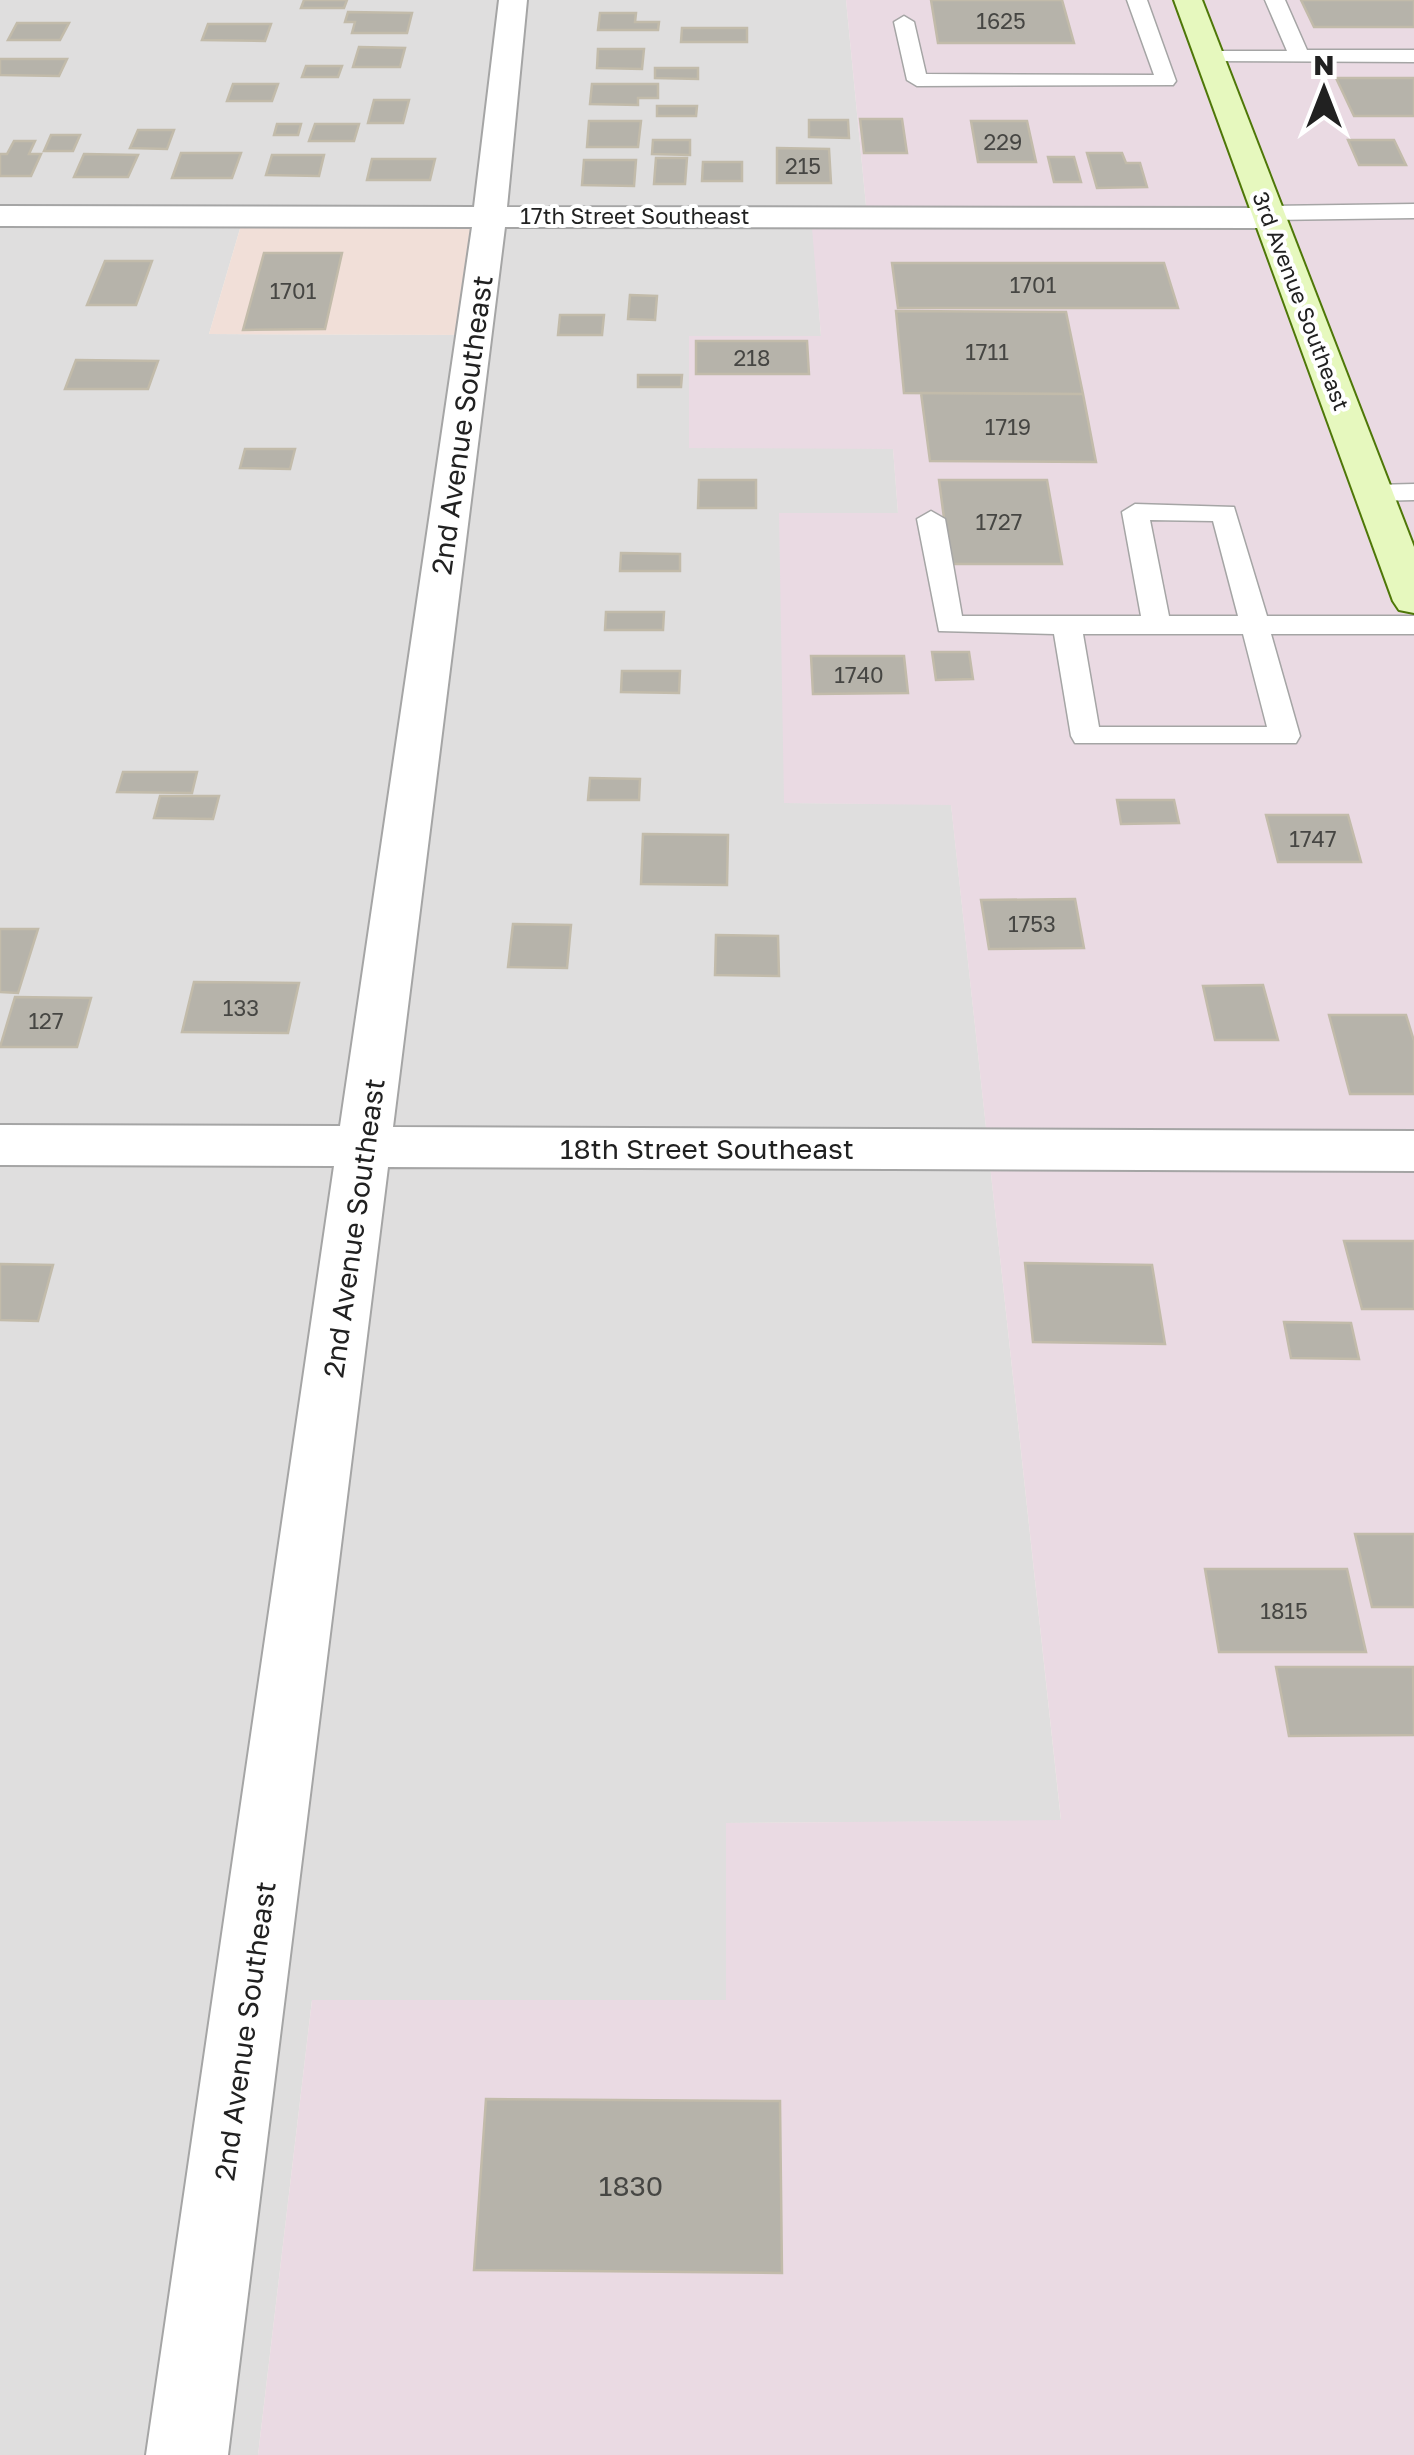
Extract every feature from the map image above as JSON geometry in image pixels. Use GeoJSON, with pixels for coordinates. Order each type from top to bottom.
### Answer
{"type":"FeatureCollection","features":[{"type":"Feature","properties":{"kind":"main road","name":"3rd Avenue Southeast"},"geometry":{"type":"LineString","coordinates":[[1188,0],[1186,58],[1268,216],[1414,601]]}},
{"type":"Feature","properties":{"kind":"street","name":"2nd Avenue Southeast"},"geometry":{"type":"LineString","coordinates":[[188,2455],[490,215],[514,0]]}},
{"type":"Feature","properties":{"kind":"street","name":"17th Street Southeast"},"geometry":{"type":"LineString","coordinates":[[0,216],[1268,216]]}},
{"type":"Feature","properties":{"kind":"street","name":"18th Street Southeast"},"geometry":{"type":"LineString","coordinates":[[0,1145],[1414,1151]]}},
{"type":"Feature","properties":{"kind":"lane"},"geometry":{"type":"LineString","coordinates":[[1137,0],[1186,58]]}},
{"type":"Feature","properties":{"kind":"lane"},"geometry":{"type":"LineString","coordinates":[[1275,0],[1300,56]]}},
{"type":"Feature","properties":{"kind":"lane"},"geometry":{"type":"LineString","coordinates":[[904,22],[917,80],[1186,58],[1414,56]]}},
{"type":"Feature","properties":{"kind":"lane"},"geometry":{"type":"LineString","coordinates":[[1268,216],[1414,211]]}},
{"type":"Feature","properties":{"kind":"lane"},"geometry":{"type":"LineString","coordinates":[[1373,493],[1414,492]]}},
{"type":"Feature","properties":{"kind":"lane"},"geometry":{"type":"LineString","coordinates":[[1067,626],[1086,736],[1285,736],[1224,513],[1135,512],[1157,626]]}},
{"type":"Feature","properties":{"kind":"lane"},"geometry":{"type":"LineString","coordinates":[[931,518],[949,624],[1414,626]]}},
{"type":"Feature","properties":{"kind":"shaded area"},"geometry":{"type":"Polygon","coordinates":[[[0,0],[846,0],[867,216],[812,217],[821,336],[690,448],[893,448],[898,513],[780,513],[785,803],[951,804],[1061,1821],[726,1823],[727,2000],[312,2000],[258,2455],[0,2455],[0,0]],[[244,215],[209,334],[474,335],[244,215]]]}},
{"type":"Feature","properties":{"kind":"shaded area"},"geometry":{"type":"Polygon","coordinates":[[[846,0],[1414,0],[1414,2455],[258,2455],[312,2000],[726,2000],[726,1823],[1061,1820],[951,805],[784,803],[779,513],[898,513],[893,449],[689,448],[689,336],[821,336],[811,216],[867,216],[846,0]]]}},
{"type":"Feature","properties":{"kind":"shaded area"},"geometry":{"type":"Polygon","coordinates":[[[244,215],[490,215],[474,335],[209,334],[244,215]]]}},
{"type":"Feature","properties":{"kind":"building"},"geometry":{"type":"Polygon","coordinates":[[[304,0],[347,0],[344,8],[301,8],[304,0]]]}},
{"type":"Feature","properties":{"kind":"building"},"geometry":{"type":"Polygon","coordinates":[[[931,0],[1062,0],[1074,43],[938,43],[931,0]]]}},
{"type":"Feature","properties":{"kind":"building"},"geometry":{"type":"Polygon","coordinates":[[[1301,0],[1414,0],[1414,27],[1314,27],[1301,0]]]}},
{"type":"Feature","properties":{"kind":"building"},"geometry":{"type":"Polygon","coordinates":[[[348,12],[412,13],[407,33],[352,33],[355,22],[345,22],[348,12]]]}},
{"type":"Feature","properties":{"kind":"building"},"geometry":{"type":"Polygon","coordinates":[[[600,13],[636,13],[635,22],[659,22],[658,30],[598,30],[600,13]]]}},
{"type":"Feature","properties":{"kind":"building"},"geometry":{"type":"Polygon","coordinates":[[[17,23],[69,23],[60,40],[8,40],[17,23]]]}},
{"type":"Feature","properties":{"kind":"building"},"geometry":{"type":"Polygon","coordinates":[[[208,24],[271,24],[265,41],[202,40],[208,24]]]}},
{"type":"Feature","properties":{"kind":"building"},"geometry":{"type":"Polygon","coordinates":[[[682,28],[747,28],[747,42],[681,42],[682,28]]]}},
{"type":"Feature","properties":{"kind":"building"},"geometry":{"type":"Polygon","coordinates":[[[359,47],[405,48],[400,67],[353,67],[359,47]]]}},
{"type":"Feature","properties":{"kind":"building"},"geometry":{"type":"Polygon","coordinates":[[[598,49],[644,49],[642,69],[597,68],[598,49]]]}},
{"type":"Feature","properties":{"kind":"building"},"geometry":{"type":"Polygon","coordinates":[[[0,59],[67,59],[59,76],[0,75],[0,59]]]}},
{"type":"Feature","properties":{"kind":"building"},"geometry":{"type":"Polygon","coordinates":[[[306,66],[342,66],[338,77],[302,77],[306,66]]]}},
{"type":"Feature","properties":{"kind":"building"},"geometry":{"type":"Polygon","coordinates":[[[655,68],[698,68],[698,79],[655,78],[655,68]]]}},
{"type":"Feature","properties":{"kind":"building"},"geometry":{"type":"Polygon","coordinates":[[[1336,78],[1414,78],[1414,116],[1354,116],[1336,78]]]}},
{"type":"Feature","properties":{"kind":"building"},"geometry":{"type":"Polygon","coordinates":[[[233,84],[278,84],[272,101],[227,101],[233,84]]]}},
{"type":"Feature","properties":{"kind":"building"},"geometry":{"type":"Polygon","coordinates":[[[592,84],[658,84],[658,98],[638,98],[638,105],[590,104],[592,84]]]}},
{"type":"Feature","properties":{"kind":"building"},"geometry":{"type":"Polygon","coordinates":[[[374,100],[409,100],[403,123],[368,123],[374,100]]]}},
{"type":"Feature","properties":{"kind":"building"},"geometry":{"type":"Polygon","coordinates":[[[657,106],[697,106],[696,116],[657,116],[657,106]]]}},
{"type":"Feature","properties":{"kind":"building"},"geometry":{"type":"Polygon","coordinates":[[[860,119],[902,119],[907,153],[864,153],[860,119]]]}},
{"type":"Feature","properties":{"kind":"building"},"geometry":{"type":"Polygon","coordinates":[[[809,120],[848,120],[849,138],[809,137],[809,120]]]}},
{"type":"Feature","properties":{"kind":"building"},"geometry":{"type":"Polygon","coordinates":[[[589,121],[641,121],[638,147],[587,147],[589,121]]]}},
{"type":"Feature","properties":{"kind":"building"},"geometry":{"type":"Polygon","coordinates":[[[971,121],[1027,121],[1036,162],[978,162],[971,121]]]}},
{"type":"Feature","properties":{"kind":"building"},"geometry":{"type":"Polygon","coordinates":[[[277,124],[301,124],[298,135],[274,135],[277,124]]]}},
{"type":"Feature","properties":{"kind":"building"},"geometry":{"type":"Polygon","coordinates":[[[315,124],[359,124],[354,141],[309,141],[315,124]]]}},
{"type":"Feature","properties":{"kind":"building"},"geometry":{"type":"Polygon","coordinates":[[[138,130],[174,130],[167,149],[130,148],[138,130]]]}},
{"type":"Feature","properties":{"kind":"building"},"geometry":{"type":"Polygon","coordinates":[[[51,135],[80,135],[73,151],[44,151],[51,135]]]}},
{"type":"Feature","properties":{"kind":"building"},"geometry":{"type":"Polygon","coordinates":[[[653,140],[690,140],[690,155],[652,154],[653,140]]]}},
{"type":"Feature","properties":{"kind":"building"},"geometry":{"type":"Polygon","coordinates":[[[1348,140],[1394,140],[1406,165],[1359,165],[1348,140]]]}},
{"type":"Feature","properties":{"kind":"building"},"geometry":{"type":"Polygon","coordinates":[[[14,141],[35,141],[29,154],[41,154],[31,176],[0,176],[0,154],[7,154],[14,141]]]}},
{"type":"Feature","properties":{"kind":"building"},"geometry":{"type":"Polygon","coordinates":[[[777,148],[829,149],[831,183],[777,183],[777,148]]]}},
{"type":"Feature","properties":{"kind":"building"},"geometry":{"type":"Polygon","coordinates":[[[181,153],[241,153],[232,178],[172,178],[181,153]]]}},
{"type":"Feature","properties":{"kind":"building"},"geometry":{"type":"Polygon","coordinates":[[[1087,153],[1122,153],[1126,163],[1140,163],[1147,187],[1097,188],[1087,153]]]}},
{"type":"Feature","properties":{"kind":"building"},"geometry":{"type":"Polygon","coordinates":[[[84,154],[138,155],[128,177],[74,177],[84,154]]]}},
{"type":"Feature","properties":{"kind":"building"},"geometry":{"type":"Polygon","coordinates":[[[272,155],[324,155],[319,176],[266,175],[272,155]]]}},
{"type":"Feature","properties":{"kind":"building"},"geometry":{"type":"Polygon","coordinates":[[[1048,157],[1074,157],[1081,182],[1054,182],[1048,157]]]}},
{"type":"Feature","properties":{"kind":"building"},"geometry":{"type":"Polygon","coordinates":[[[656,158],[687,158],[685,184],[654,184],[656,158]]]}},
{"type":"Feature","properties":{"kind":"building"},"geometry":{"type":"Polygon","coordinates":[[[372,159],[435,159],[430,180],[367,180],[372,159]]]}},
{"type":"Feature","properties":{"kind":"building"},"geometry":{"type":"Polygon","coordinates":[[[584,160],[636,160],[634,186],[582,185],[584,160]]]}},
{"type":"Feature","properties":{"kind":"building"},"geometry":{"type":"Polygon","coordinates":[[[703,162],[742,162],[742,181],[702,181],[703,162]]]}},
{"type":"Feature","properties":{"kind":"building"},"geometry":{"type":"Polygon","coordinates":[[[264,253],[342,253],[325,329],[243,330],[264,253]]]}},
{"type":"Feature","properties":{"kind":"building"},"geometry":{"type":"Polygon","coordinates":[[[105,261],[152,261],[136,305],[87,305],[105,261]]]}},
{"type":"Feature","properties":{"kind":"building"},"geometry":{"type":"Polygon","coordinates":[[[892,263],[1164,263],[1178,308],[898,308],[892,263]]]}},
{"type":"Feature","properties":{"kind":"building"},"geometry":{"type":"Polygon","coordinates":[[[630,295],[657,296],[655,320],[628,319],[630,295]]]}},
{"type":"Feature","properties":{"kind":"building"},"geometry":{"type":"Polygon","coordinates":[[[896,311],[1066,312],[1083,394],[904,393],[896,311]]]}},
{"type":"Feature","properties":{"kind":"building"},"geometry":{"type":"Polygon","coordinates":[[[560,315],[604,315],[602,335],[558,335],[560,315]]]}},
{"type":"Feature","properties":{"kind":"building"},"geometry":{"type":"Polygon","coordinates":[[[696,341],[807,341],[809,374],[696,374],[696,341]]]}},
{"type":"Feature","properties":{"kind":"building"},"geometry":{"type":"Polygon","coordinates":[[[76,360],[158,361],[148,389],[65,389],[76,360]]]}},
{"type":"Feature","properties":{"kind":"building"},"geometry":{"type":"Polygon","coordinates":[[[638,375],[682,375],[681,387],[638,387],[638,375]]]}},
{"type":"Feature","properties":{"kind":"building"},"geometry":{"type":"Polygon","coordinates":[[[921,393],[1083,394],[1096,462],[930,461],[921,393]]]}},
{"type":"Feature","properties":{"kind":"building"},"geometry":{"type":"Polygon","coordinates":[[[245,449],[295,449],[290,469],[240,468],[245,449]]]}},
{"type":"Feature","properties":{"kind":"building"},"geometry":{"type":"Polygon","coordinates":[[[699,480],[756,480],[756,508],[698,508],[699,480]]]}},
{"type":"Feature","properties":{"kind":"building"},"geometry":{"type":"Polygon","coordinates":[[[939,480],[1047,480],[1062,564],[950,564],[939,480]]]}},
{"type":"Feature","properties":{"kind":"building"},"geometry":{"type":"Polygon","coordinates":[[[621,553],[680,554],[680,571],[620,571],[621,553]]]}},
{"type":"Feature","properties":{"kind":"building"},"geometry":{"type":"Polygon","coordinates":[[[606,612],[664,612],[663,630],[605,630],[606,612]]]}},
{"type":"Feature","properties":{"kind":"building"},"geometry":{"type":"Polygon","coordinates":[[[932,652],[969,652],[973,679],[936,680],[932,652]]]}},
{"type":"Feature","properties":{"kind":"building"},"geometry":{"type":"Polygon","coordinates":[[[811,656],[904,656],[908,693],[813,694],[811,656]]]}},
{"type":"Feature","properties":{"kind":"building"},"geometry":{"type":"Polygon","coordinates":[[[622,671],[680,671],[679,693],[621,692],[622,671]]]}},
{"type":"Feature","properties":{"kind":"building"},"geometry":{"type":"Polygon","coordinates":[[[123,772],[197,772],[192,793],[117,792],[123,772]]]}},
{"type":"Feature","properties":{"kind":"building"},"geometry":{"type":"Polygon","coordinates":[[[590,778],[640,779],[639,800],[588,800],[590,778]]]}},
{"type":"Feature","properties":{"kind":"building"},"geometry":{"type":"Polygon","coordinates":[[[160,796],[219,796],[213,819],[154,818],[160,796]]]}},
{"type":"Feature","properties":{"kind":"building"},"geometry":{"type":"Polygon","coordinates":[[[1117,800],[1174,800],[1179,823],[1121,824],[1117,800]]]}},
{"type":"Feature","properties":{"kind":"building"},"geometry":{"type":"Polygon","coordinates":[[[1266,815],[1348,815],[1361,862],[1278,862],[1266,815]]]}},
{"type":"Feature","properties":{"kind":"building"},"geometry":{"type":"Polygon","coordinates":[[[643,834],[728,835],[727,885],[641,884],[643,834]]]}},
{"type":"Feature","properties":{"kind":"building"},"geometry":{"type":"Polygon","coordinates":[[[1075,899],[1084,948],[989,949],[981,900],[1075,899]]]}},
{"type":"Feature","properties":{"kind":"building"},"geometry":{"type":"Polygon","coordinates":[[[513,924],[571,925],[567,968],[508,967],[513,924]]]}},
{"type":"Feature","properties":{"kind":"building"},"geometry":{"type":"Polygon","coordinates":[[[0,929],[38,929],[18,993],[0,992],[0,929]]]}},
{"type":"Feature","properties":{"kind":"building"},"geometry":{"type":"Polygon","coordinates":[[[716,935],[778,936],[779,976],[715,975],[716,935]]]}},
{"type":"Feature","properties":{"kind":"building"},"geometry":{"type":"Polygon","coordinates":[[[194,982],[299,983],[288,1033],[182,1032],[194,982]]]}},
{"type":"Feature","properties":{"kind":"building"},"geometry":{"type":"Polygon","coordinates":[[[1263,985],[1278,1040],[1215,1040],[1203,986],[1263,985]]]}},
{"type":"Feature","properties":{"kind":"building"},"geometry":{"type":"Polygon","coordinates":[[[15,997],[91,998],[77,1047],[0,1047],[15,997]]]}},
{"type":"Feature","properties":{"kind":"building"},"geometry":{"type":"Polygon","coordinates":[[[1329,1015],[1406,1015],[1414,1041],[1414,1094],[1350,1094],[1329,1015]]]}},
{"type":"Feature","properties":{"kind":"building"},"geometry":{"type":"Polygon","coordinates":[[[1344,1241],[1414,1241],[1414,1309],[1362,1309],[1344,1241]]]}},
{"type":"Feature","properties":{"kind":"building"},"geometry":{"type":"Polygon","coordinates":[[[1025,1263],[1152,1265],[1165,1344],[1033,1342],[1025,1263]]]}},
{"type":"Feature","properties":{"kind":"building"},"geometry":{"type":"Polygon","coordinates":[[[0,1264],[53,1265],[38,1321],[0,1320],[0,1264]]]}},
{"type":"Feature","properties":{"kind":"building"},"geometry":{"type":"Polygon","coordinates":[[[1284,1322],[1351,1323],[1359,1359],[1291,1358],[1284,1322]]]}},
{"type":"Feature","properties":{"kind":"building"},"geometry":{"type":"Polygon","coordinates":[[[1355,1534],[1414,1534],[1414,1607],[1372,1607],[1355,1534]]]}},
{"type":"Feature","properties":{"kind":"building"},"geometry":{"type":"Polygon","coordinates":[[[1205,1569],[1347,1569],[1366,1652],[1219,1652],[1205,1569]]]}},
{"type":"Feature","properties":{"kind":"building"},"geometry":{"type":"Polygon","coordinates":[[[1276,1667],[1413,1667],[1414,1735],[1289,1736],[1276,1667]]]}},
{"type":"Feature","properties":{"kind":"building"},"geometry":{"type":"Polygon","coordinates":[[[486,2099],[780,2101],[782,2273],[474,2270],[486,2099]]]}}]}
